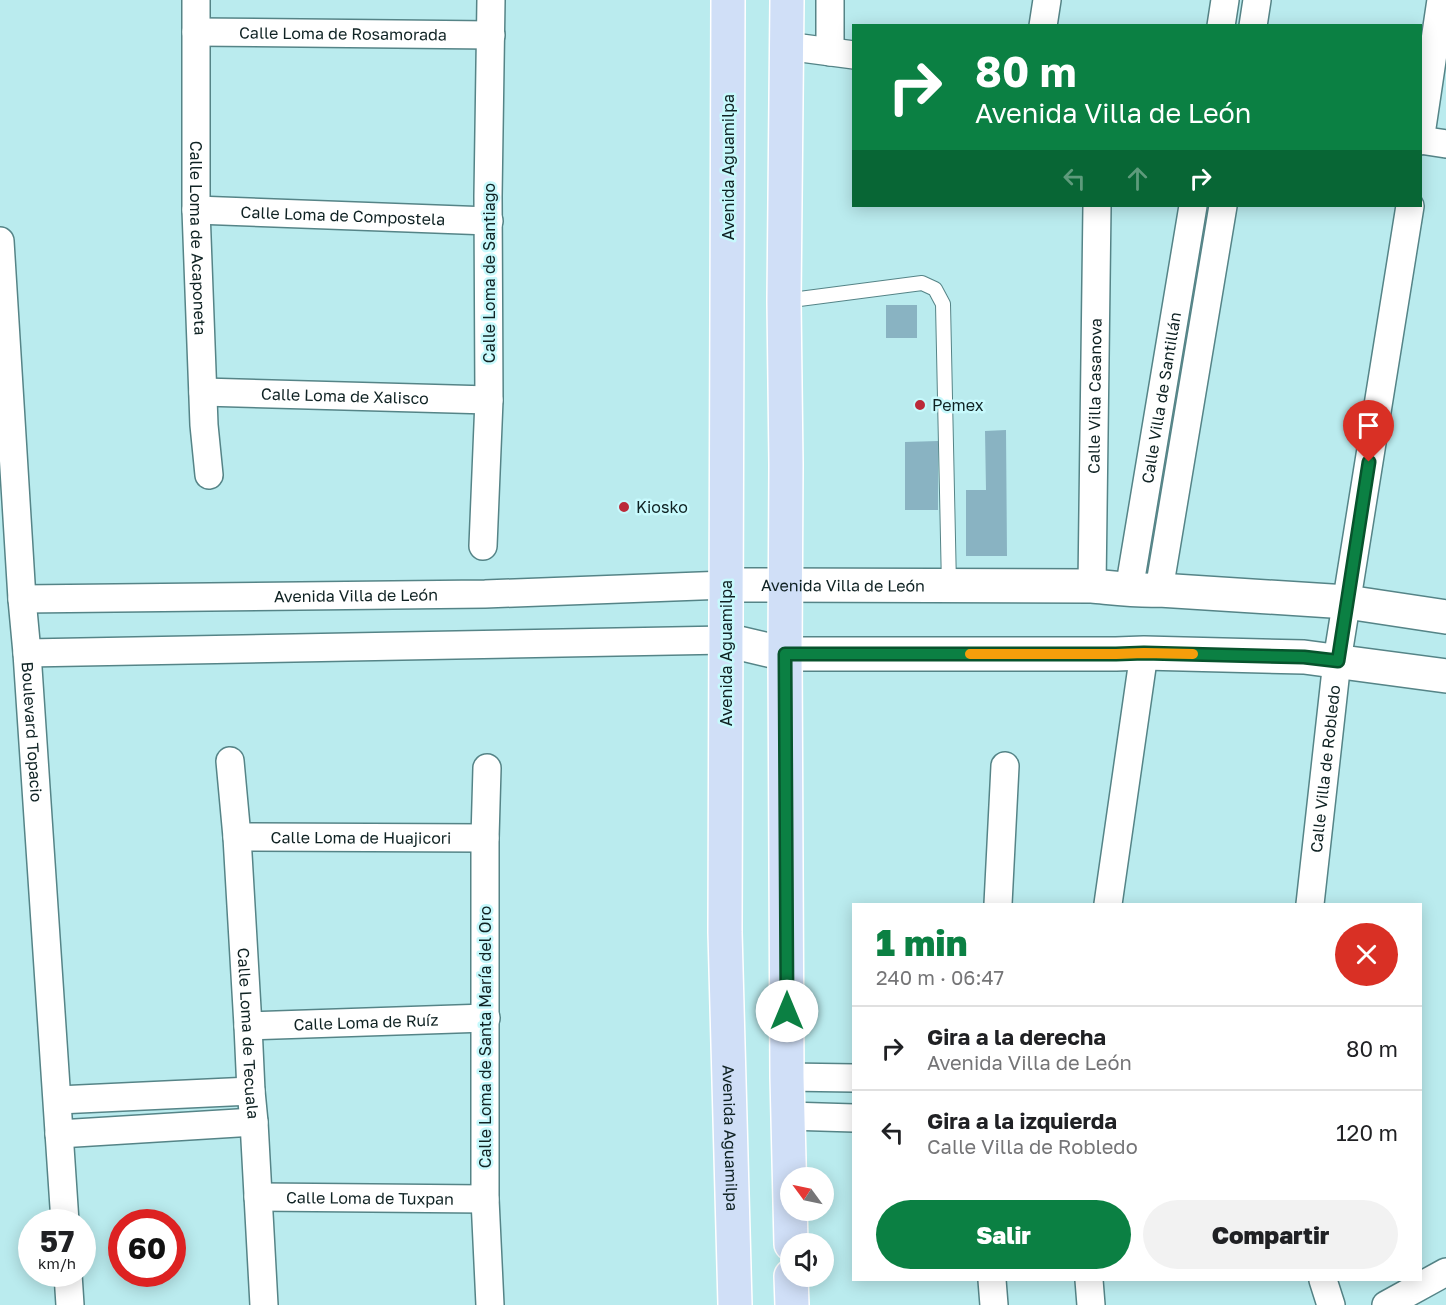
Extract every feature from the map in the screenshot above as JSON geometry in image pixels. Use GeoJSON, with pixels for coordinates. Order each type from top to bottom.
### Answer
{"type":"FeatureCollection","features":[{"type":"Feature","properties":{"kind":"main road","name":"Avenida Aguamilpa"},"geometry":{"type":"LineString","coordinates":[[728,0],[725,932],[735,1305]]}},
{"type":"Feature","properties":{"kind":"main road"},"geometry":{"type":"LineString","coordinates":[[787,0],[784,301],[785,654],[791,1233]]}},
{"type":"Feature","properties":{"kind":"main road"},"geometry":{"type":"LineString","coordinates":[[791,1287],[792,1305]]}},
{"type":"Feature","properties":{"kind":"street","name":"Calle Loma de Acaponeta"},"geometry":{"type":"LineString","coordinates":[[196,0],[196,210],[204,425],[209,476]]}},
{"type":"Feature","properties":{"kind":"street","name":"Calle Loma de Santiago"},"geometry":{"type":"LineString","coordinates":[[483,546],[489,400],[488,196],[491,0]]}},
{"type":"Feature","properties":{"kind":"street"},"geometry":{"type":"LineString","coordinates":[[786,46],[842,53],[830,0]]}},
{"type":"Feature","properties":{"kind":"street"},"geometry":{"type":"LineString","coordinates":[[1043,24],[1047,0]]}},
{"type":"Feature","properties":{"kind":"street"},"geometry":{"type":"LineString","coordinates":[[1221,24],[1225,0]]}},
{"type":"Feature","properties":{"kind":"street"},"geometry":{"type":"LineString","coordinates":[[1253,24],[1257,0]]}},
{"type":"Feature","properties":{"kind":"street"},"geometry":{"type":"LineString","coordinates":[[1422,133],[1441,0]]}},
{"type":"Feature","properties":{"kind":"street","name":"Calle Loma de Rosamorada"},"geometry":{"type":"LineString","coordinates":[[196,32],[491,35]]}},
{"type":"Feature","properties":{"kind":"street"},"geometry":{"type":"LineString","coordinates":[[1422,140],[1446,144]]}},
{"type":"Feature","properties":{"kind":"street","name":"Calle Villa Casanova"},"geometry":{"type":"LineString","coordinates":[[1092,586],[1097,207]]}},
{"type":"Feature","properties":{"kind":"street","name":"Calle Villa de Santillán"},"geometry":{"type":"LineString","coordinates":[[1144,590],[1193,207]]}},
{"type":"Feature","properties":{"kind":"street","name":"Calle Villa de Santillán"},"geometry":{"type":"LineString","coordinates":[[1144,590],[1223,207]]}},
{"type":"Feature","properties":{"kind":"street","name":"Calle Villa de Robledo"},"geometry":{"type":"LineString","coordinates":[[1310,903],[1338,661],[1410,207]]}},
{"type":"Feature","properties":{"kind":"street","name":"Calle Loma de Compostela"},"geometry":{"type":"LineString","coordinates":[[196,210],[489,221]]}},
{"type":"Feature","properties":{"kind":"street","name":"Boulevard Topacio"},"geometry":{"type":"LineString","coordinates":[[0,241],[64,1209]]}},
{"type":"Feature","properties":{"kind":"street","name":"Calle Loma de Xalisco"},"geometry":{"type":"LineString","coordinates":[[203,392],[489,400]]}},
{"type":"Feature","properties":{"kind":"street","name":"Avenida Villa de León"},"geometry":{"type":"LineString","coordinates":[[22,599],[485,594],[726,585],[1092,586],[1347,602],[1446,617]]}},
{"type":"Feature","properties":{"kind":"street"},"geometry":{"type":"LineString","coordinates":[[27,653],[726,640],[785,654],[1144,653],[1304,657],[1446,676]]}},
{"type":"Feature","properties":{"kind":"street"},"geometry":{"type":"LineString","coordinates":[[1108,903],[1144,653]]}},
{"type":"Feature","properties":{"kind":"street","name":"Calle Loma de Tecuala"},"geometry":{"type":"LineString","coordinates":[[230,761],[237,837],[264,1305]]}},
{"type":"Feature","properties":{"kind":"street"},"geometry":{"type":"LineString","coordinates":[[998,903],[1005,766]]}},
{"type":"Feature","properties":{"kind":"street","name":"Calle Loma de Santa María del Oro"},"geometry":{"type":"LineString","coordinates":[[487,768],[484,1199],[490,1305]]}},
{"type":"Feature","properties":{"kind":"street","name":"Calle Loma de Huajicori"},"geometry":{"type":"LineString","coordinates":[[237,837],[485,838]]}},
{"type":"Feature","properties":{"kind":"street","name":"Calle Loma de Ruíz"},"geometry":{"type":"LineString","coordinates":[[248,1026],[486,1018]]}},
{"type":"Feature","properties":{"kind":"street"},"geometry":{"type":"LineString","coordinates":[[788,1077],[852,1078]]}},
{"type":"Feature","properties":{"kind":"street"},"geometry":{"type":"LineString","coordinates":[[58,1100],[251,1091]]}},
{"type":"Feature","properties":{"kind":"street"},"geometry":{"type":"LineString","coordinates":[[788,1116],[852,1118]]}},
{"type":"Feature","properties":{"kind":"street"},"geometry":{"type":"LineString","coordinates":[[59,1134],[254,1122]]}},
{"type":"Feature","properties":{"kind":"street","name":"Calle Loma de Tuxpan"},"geometry":{"type":"LineString","coordinates":[[258,1197],[484,1199]]}},
{"type":"Feature","properties":{"kind":"street"},"geometry":{"type":"LineString","coordinates":[[1386,1305],[1446,1272]]}},
{"type":"Feature","properties":{"kind":"street"},"geometry":{"type":"LineString","coordinates":[[992,1281],[994,1305]]}},
{"type":"Feature","properties":{"kind":"street"},"geometry":{"type":"LineString","coordinates":[[1089,1281],[1091,1305]]}},
{"type":"Feature","properties":{"kind":"street"},"geometry":{"type":"LineString","coordinates":[[1323,1281],[1331,1305]]}},
{"type":"Feature","properties":{"kind":"street"},"geometry":{"type":"LineString","coordinates":[[69,1287],[70,1305]]}},
{"type":"Feature","properties":{"kind":"lane"},"geometry":{"type":"LineString","coordinates":[[784,301],[922,283],[935,289],[943,304],[949,586]]}},
{"type":"Feature","properties":{"kind":"building"},"geometry":{"type":"Polygon","coordinates":[[[886,305],[917,305],[917,338],[886,338],[886,305]]]}},
{"type":"Feature","properties":{"kind":"building"},"geometry":{"type":"Polygon","coordinates":[[[1006,430],[1007,556],[966,556],[966,490],[986,490],[985,431],[1006,430]]]}},
{"type":"Feature","properties":{"kind":"building"},"geometry":{"type":"Polygon","coordinates":[[[938,441],[938,510],[905,510],[905,442],[938,441]]]}},
{"type":"Feature","properties":{"kind":"slow traffic"},"geometry":{"type":"LineString","coordinates":[[970,654],[1193,654]]}},
{"type":"Feature","properties":{"kind":"place","name":"Pemex"},"geometry":{"type":"Point","coordinates":[920,405]}},
{"type":"Feature","properties":{"kind":"place","name":"Kiosko"},"geometry":{"type":"Point","coordinates":[624,507]}},
{"type":"Feature","properties":{"kind":"route"},"geometry":{"type":"LineString","coordinates":[[787,1011],[785,654],[1144,653],[1304,657],[1338,661],[1369,462]]}}]}
